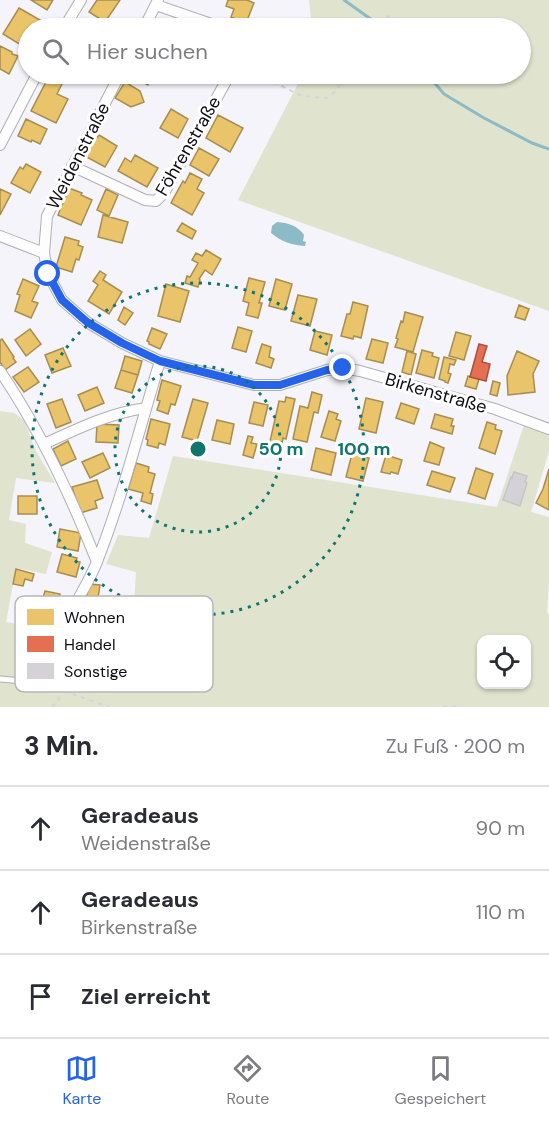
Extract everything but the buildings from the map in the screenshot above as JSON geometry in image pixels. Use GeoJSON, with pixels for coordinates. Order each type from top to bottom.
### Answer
{"type":"FeatureCollection","features":[{"type":"Feature","properties":{"kind":"street"},"geometry":{"type":"LineString","coordinates":[[70,18],[81,0]]}},
{"type":"Feature","properties":{"kind":"street"},"geometry":{"type":"LineString","coordinates":[[149,18],[157,3],[197,18]]}},
{"type":"Feature","properties":{"kind":"street"},"geometry":{"type":"LineString","coordinates":[[0,145],[32,84]]}},
{"type":"Feature","properties":{"kind":"street","name":"Weidenstraße"},"geometry":{"type":"LineString","coordinates":[[115,84],[47,216],[44,253],[48,274],[62,300],[87,322],[113,338],[160,361]]}},
{"type":"Feature","properties":{"kind":"street","name":"Föhrenstraße"},"geometry":{"type":"LineString","coordinates":[[72,166],[145,200],[156,201],[164,193],[224,84]]}},
{"type":"Feature","properties":{"kind":"street"},"geometry":{"type":"LineString","coordinates":[[0,236],[44,253]]}},
{"type":"Feature","properties":{"kind":"street"},"geometry":{"type":"LineString","coordinates":[[79,596],[97,562],[110,525],[160,361]]}},
{"type":"Feature","properties":{"kind":"street","name":"Birkenstraße"},"geometry":{"type":"LineString","coordinates":[[160,361],[254,385],[280,385],[327,370],[343,368],[495,409],[549,429]]}},
{"type":"Feature","properties":{"kind":"street"},"geometry":{"type":"LineString","coordinates":[[0,371],[44,444],[97,562]]}},
{"type":"Feature","properties":{"kind":"street"},"geometry":{"type":"LineString","coordinates":[[44,444],[93,422],[146,408]]}},
{"type":"Feature","properties":{"kind":"lane"},"geometry":{"type":"LineString","coordinates":[[0,679],[15,680]]}},
{"type":"Feature","properties":{"kind":"path"},"geometry":{"type":"LineString","coordinates":[[277,84],[302,96],[327,98],[341,84]]}},
{"type":"Feature","properties":{"kind":"path"},"geometry":{"type":"LineString","coordinates":[[52,707],[59,700],[58,692]]}},
{"type":"Feature","properties":{"kind":"path"},"geometry":{"type":"LineString","coordinates":[[66,692],[109,707]]}},
{"type":"Feature","properties":{"kind":"path"},"geometry":{"type":"LineString","coordinates":[[443,707],[458,707]]}},
{"type":"Feature","properties":{"kind":"green space"},"geometry":{"type":"Polygon","coordinates":[[[309,0],[549,0],[549,311],[238,200],[298,84],[531,84],[531,18],[311,18],[309,0]]]}},
{"type":"Feature","properties":{"kind":"green space"},"geometry":{"type":"Polygon","coordinates":[[[0,411],[14,413],[24,420],[36,451],[55,483],[16,478],[9,520],[26,524],[25,543],[52,552],[46,574],[16,568],[6,622],[15,624],[15,692],[213,692],[213,596],[135,596],[136,572],[106,564],[118,535],[149,538],[173,456],[497,507],[524,425],[549,436],[549,451],[531,512],[549,517],[547,612],[549,615],[549,707],[0,707],[0,411]]]}},
{"type":"Feature","properties":{"kind":"water"},"geometry":{"type":"Polygon","coordinates":[[[277,222],[289,224],[298,229],[304,235],[305,246],[279,239],[271,233],[272,226],[277,222]]]}},
{"type":"Feature","properties":{"kind":"waterway"},"geometry":{"type":"LineString","coordinates":[[344,0],[369,18]]}},
{"type":"Feature","properties":{"kind":"waterway"},"geometry":{"type":"LineString","coordinates":[[436,84],[444,94],[484,118],[532,143],[549,149]]}},
{"type":"Feature","properties":{"kind":"route"},"geometry":{"type":"LineString","coordinates":[[48,274],[62,300],[87,322],[122,343],[160,361],[254,385],[280,385],[327,370],[343,368]]}}]}
